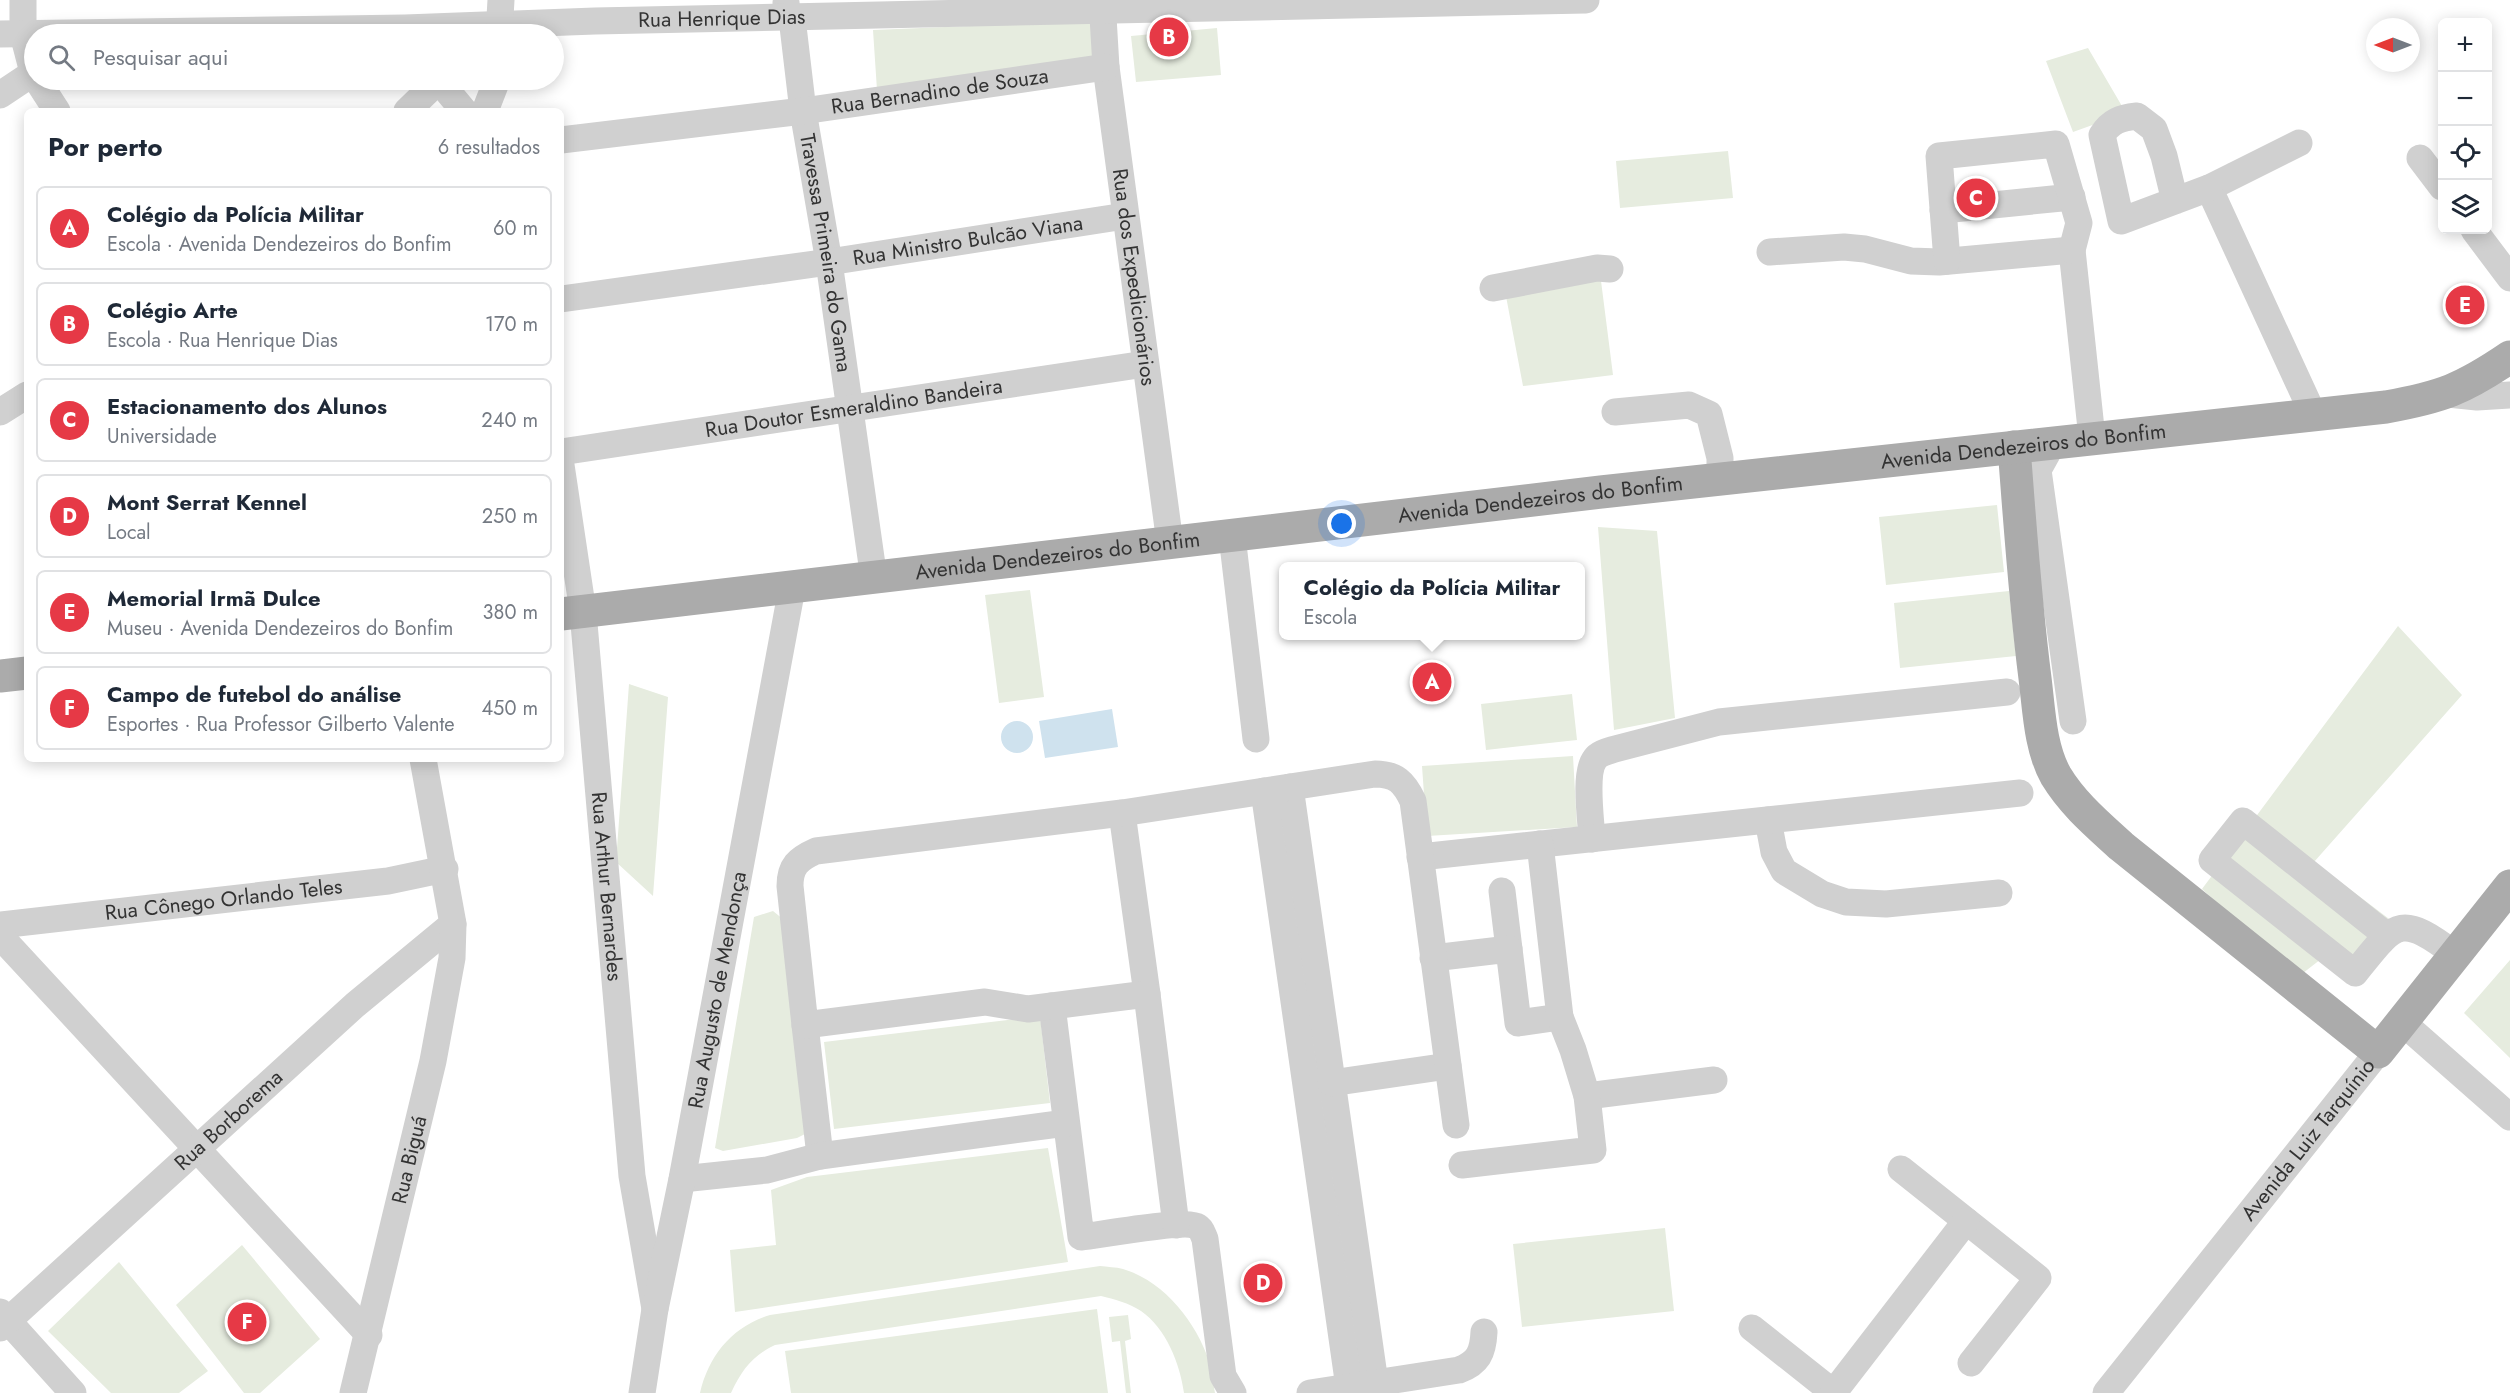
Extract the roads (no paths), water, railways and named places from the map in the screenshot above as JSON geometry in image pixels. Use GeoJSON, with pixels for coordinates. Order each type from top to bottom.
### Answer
{"type":"FeatureCollection","features":[{"type":"Feature","properties":{"kind":"main road","name":"Avenida Dendezeiros do Bonfim"},"geometry":{"type":"LineString","coordinates":[[572,613],[1720,479],[2386,407],[2448,394],[2477,380],[2510,357]]}},
{"type":"Feature","properties":{"kind":"main road"},"geometry":{"type":"LineString","coordinates":[[2014,447],[2027,612],[2043,737],[2055,774],[2068,795],[2121,846],[2378,1052]]}},
{"type":"Feature","properties":{"kind":"main road"},"geometry":{"type":"LineString","coordinates":[[0,676],[24,673]]}},
{"type":"Feature","properties":{"kind":"main road","name":"Avenida Luiz Tarquínio"},"geometry":{"type":"LineString","coordinates":[[2378,1052],[2510,886]]}},
{"type":"Feature","properties":{"kind":"street"},"geometry":{"type":"LineString","coordinates":[[22,0],[12,34],[24,56]]}},
{"type":"Feature","properties":{"kind":"street","name":"Rua Henrique Dias"},"geometry":{"type":"LineString","coordinates":[[480,24],[597,11],[1586,0]]}},
{"type":"Feature","properties":{"kind":"street","name":"Rua dos Expedicionários"},"geometry":{"type":"LineString","coordinates":[[1102,5],[1106,67],[1144,364],[1170,543]]}},
{"type":"Feature","properties":{"kind":"street","name":"Travessa Primeira do Gama"},"geometry":{"type":"LineString","coordinates":[[789,9],[874,579]]}},
{"type":"Feature","properties":{"kind":"street","name":"Rua Bernadino de Souza"},"geometry":{"type":"LineString","coordinates":[[564,140],[803,111],[1106,67]]}},
{"type":"Feature","properties":{"kind":"street"},"geometry":{"type":"LineString","coordinates":[[0,95],[24,82]]}},
{"type":"Feature","properties":{"kind":"street"},"geometry":{"type":"LineString","coordinates":[[44,90],[55,108]]}},
{"type":"Feature","properties":{"kind":"street"},"geometry":{"type":"LineString","coordinates":[[410,108],[430,90]]}},
{"type":"Feature","properties":{"kind":"street"},"geometry":{"type":"LineString","coordinates":[[449,90],[462,108]]}},
{"type":"Feature","properties":{"kind":"street"},"geometry":{"type":"LineString","coordinates":[[466,108],[487,90]]}},
{"type":"Feature","properties":{"kind":"street"},"geometry":{"type":"LineString","coordinates":[[502,90],[508,108]]}},
{"type":"Feature","properties":{"kind":"street"},"geometry":{"type":"LineString","coordinates":[[2175,201],[2209,188],[2299,143]]}},
{"type":"Feature","properties":{"kind":"street"},"geometry":{"type":"LineString","coordinates":[[1947,261],[1939,156],[2056,144],[2079,223],[2072,250],[2092,438]]}},
{"type":"Feature","properties":{"kind":"street"},"geometry":{"type":"LineString","coordinates":[[2420,158],[2438,182]]}},
{"type":"Feature","properties":{"kind":"street"},"geometry":{"type":"LineString","coordinates":[[2209,188],[2313,414]]}},
{"type":"Feature","properties":{"kind":"street"},"geometry":{"type":"LineString","coordinates":[[1943,210],[2072,197]]}},
{"type":"Feature","properties":{"kind":"street","name":"Rua Ministro Bulcão Viana"},"geometry":{"type":"LineString","coordinates":[[564,299],[828,262],[1125,216]]}},
{"type":"Feature","properties":{"kind":"street"},"geometry":{"type":"LineString","coordinates":[[2477,234],[2510,278]]}},
{"type":"Feature","properties":{"kind":"street"},"geometry":{"type":"LineString","coordinates":[[1770,252],[1844,247],[1865,249],[1911,261],[1947,261],[2072,250]]}},
{"type":"Feature","properties":{"kind":"street"},"geometry":{"type":"LineString","coordinates":[[1493,288],[1597,268],[1610,269]]}},
{"type":"Feature","properties":{"kind":"street","name":"Rua Doutor Esmeraldino Bandeira"},"geometry":{"type":"LineString","coordinates":[[564,452],[1144,364]]}},
{"type":"Feature","properties":{"kind":"street"},"geometry":{"type":"LineString","coordinates":[[2448,394],[2510,395]]}},
{"type":"Feature","properties":{"kind":"street"},"geometry":{"type":"LineString","coordinates":[[0,412],[24,397]]}},
{"type":"Feature","properties":{"kind":"street"},"geometry":{"type":"LineString","coordinates":[[1616,412],[1689,405],[1709,414],[1720,458],[1720,479]]}},
{"type":"Feature","properties":{"kind":"street"},"geometry":{"type":"LineString","coordinates":[[2053,442],[2038,470],[2073,721]]}},
{"type":"Feature","properties":{"kind":"street","name":"Rua Arthur Bernardes"},"geometry":{"type":"LineString","coordinates":[[564,505],[572,613],[632,1176],[655,1309]]}},
{"type":"Feature","properties":{"kind":"street"},"geometry":{"type":"LineString","coordinates":[[1232,536],[1256,739]]}},
{"type":"Feature","properties":{"kind":"street","name":"Rua Augusto de Mendonça"},"geometry":{"type":"LineString","coordinates":[[642,1393],[655,1309],[682,1179],[792,588]]}},
{"type":"Feature","properties":{"kind":"street"},"geometry":{"type":"LineString","coordinates":[[1592,839],[1590,773],[1594,760],[1608,751],[1719,722],[2007,692]]}},
{"type":"Feature","properties":{"kind":"street","name":"Rua Biguá"},"geometry":{"type":"LineString","coordinates":[[353,1393],[369,1335],[447,993],[453,924],[445,869],[424,762]]}},
{"type":"Feature","properties":{"kind":"street"},"geometry":{"type":"LineString","coordinates":[[820,1156],[790,886],[794,865],[801,858],[816,852],[1122,813],[1375,774],[1398,777],[1407,788],[1413,801],[1456,1125]]}},
{"type":"Feature","properties":{"kind":"street"},"geometry":{"type":"LineString","coordinates":[[1277,789],[1330,1083],[1362,1385]]}},
{"type":"Feature","properties":{"kind":"street"},"geometry":{"type":"LineString","coordinates":[[1277,789],[1362,1385]]}},
{"type":"Feature","properties":{"kind":"street"},"geometry":{"type":"LineString","coordinates":[[1420,857],[2020,793]]}},
{"type":"Feature","properties":{"kind":"street"},"geometry":{"type":"LineString","coordinates":[[1122,813],[1176,1225]]}},
{"type":"Feature","properties":{"kind":"street"},"geometry":{"type":"LineString","coordinates":[[1768,820],[1774,852],[1784,871],[1822,894],[1846,902],[1886,904],[1998,893]]}},
{"type":"Feature","properties":{"kind":"street"},"geometry":{"type":"LineString","coordinates":[[2386,935],[2243,821],[2212,860],[2355,974],[2386,935],[2399,928],[2423,931],[2456,955]]}},
{"type":"Feature","properties":{"kind":"street"},"geometry":{"type":"LineString","coordinates":[[1462,1166],[1593,1150],[1587,1096],[1560,1017],[1540,844]]}},
{"type":"Feature","properties":{"kind":"street","name":"Rua Cônego Orlando Teles"},"geometry":{"type":"LineString","coordinates":[[0,925],[388,881],[445,869]]}},
{"type":"Feature","properties":{"kind":"street"},"geometry":{"type":"LineString","coordinates":[[1502,891],[1518,1023],[1560,1017]]}},
{"type":"Feature","properties":{"kind":"street","name":"Rua Borborema"},"geometry":{"type":"LineString","coordinates":[[3,1320],[198,1148],[355,1005],[453,924]]}},
{"type":"Feature","properties":{"kind":"street"},"geometry":{"type":"LineString","coordinates":[[0,936],[369,1335]]}},
{"type":"Feature","properties":{"kind":"street"},"geometry":{"type":"LineString","coordinates":[[1433,958],[1509,949]]}},
{"type":"Feature","properties":{"kind":"street"},"geometry":{"type":"LineString","coordinates":[[805,1025],[985,1002],[1012,1008],[1052,1006],[1147,994]]}},
{"type":"Feature","properties":{"kind":"street"},"geometry":{"type":"LineString","coordinates":[[1052,1006],[1081,1237],[1176,1225],[1197,1226],[1205,1239],[1223,1377],[1233,1393]]}},
{"type":"Feature","properties":{"kind":"street"},"geometry":{"type":"LineString","coordinates":[[2402,1022],[2510,1117]]}},
{"type":"Feature","properties":{"kind":"street","name":"Avenida Luiz Tarquínio"},"geometry":{"type":"LineString","coordinates":[[2106,1393],[2378,1052]]}},
{"type":"Feature","properties":{"kind":"street"},"geometry":{"type":"LineString","coordinates":[[1330,1083],[1448,1066]]}},
{"type":"Feature","properties":{"kind":"street"},"geometry":{"type":"LineString","coordinates":[[1587,1096],[1714,1080]]}},
{"type":"Feature","properties":{"kind":"street"},"geometry":{"type":"LineString","coordinates":[[682,1179],[767,1170],[820,1156],[1066,1123]]}},
{"type":"Feature","properties":{"kind":"street"},"geometry":{"type":"LineString","coordinates":[[1901,1169],[2038,1278],[1971,1363]]}},
{"type":"Feature","properties":{"kind":"street"},"geometry":{"type":"LineString","coordinates":[[1752,1328],[1834,1392],[1966,1221]]}},
{"type":"Feature","properties":{"kind":"street"},"geometry":{"type":"LineString","coordinates":[[3,1320],[73,1393]]}},
{"type":"Feature","properties":{"kind":"street"},"geometry":{"type":"LineString","coordinates":[[1310,1393],[1459,1370],[1470,1366],[1479,1358],[1484,1332]]}},
{"type":"Feature","properties":{"kind":"water"},"geometry":{"type":"Polygon","coordinates":[[[1112,709],[1118,747],[1045,758],[1039,721],[1112,709]]]}},
{"type":"Feature","properties":{"kind":"water"},"geometry":{"type":"Polygon","coordinates":[[[1017,721],[1029,725],[1033,737],[1029,749],[1017,753],[1005,749],[1001,737],[1005,725],[1017,721]]]}},
{"type":"Feature","properties":{"kind":"place","name":"Colégio Arte"},"geometry":{"type":"Point","coordinates":[1169,37]}},
{"type":"Feature","properties":{"kind":"place","name":"Estacionamento dos Alunos"},"geometry":{"type":"Point","coordinates":[1976,198]}},
{"type":"Feature","properties":{"kind":"place","name":"Memorial Irmã Dulce"},"geometry":{"type":"Point","coordinates":[2465,305]}},
{"type":"Feature","properties":{"kind":"place","name":"Colégio da Polícia Militar"},"geometry":{"type":"Point","coordinates":[1432,682]}},
{"type":"Feature","properties":{"kind":"place","name":"Mont Serrat Kennel"},"geometry":{"type":"Point","coordinates":[1263,1283]}},
{"type":"Feature","properties":{"kind":"place","name":"Campo de futebol do análise"},"geometry":{"type":"Point","coordinates":[247,1322]}}]}
